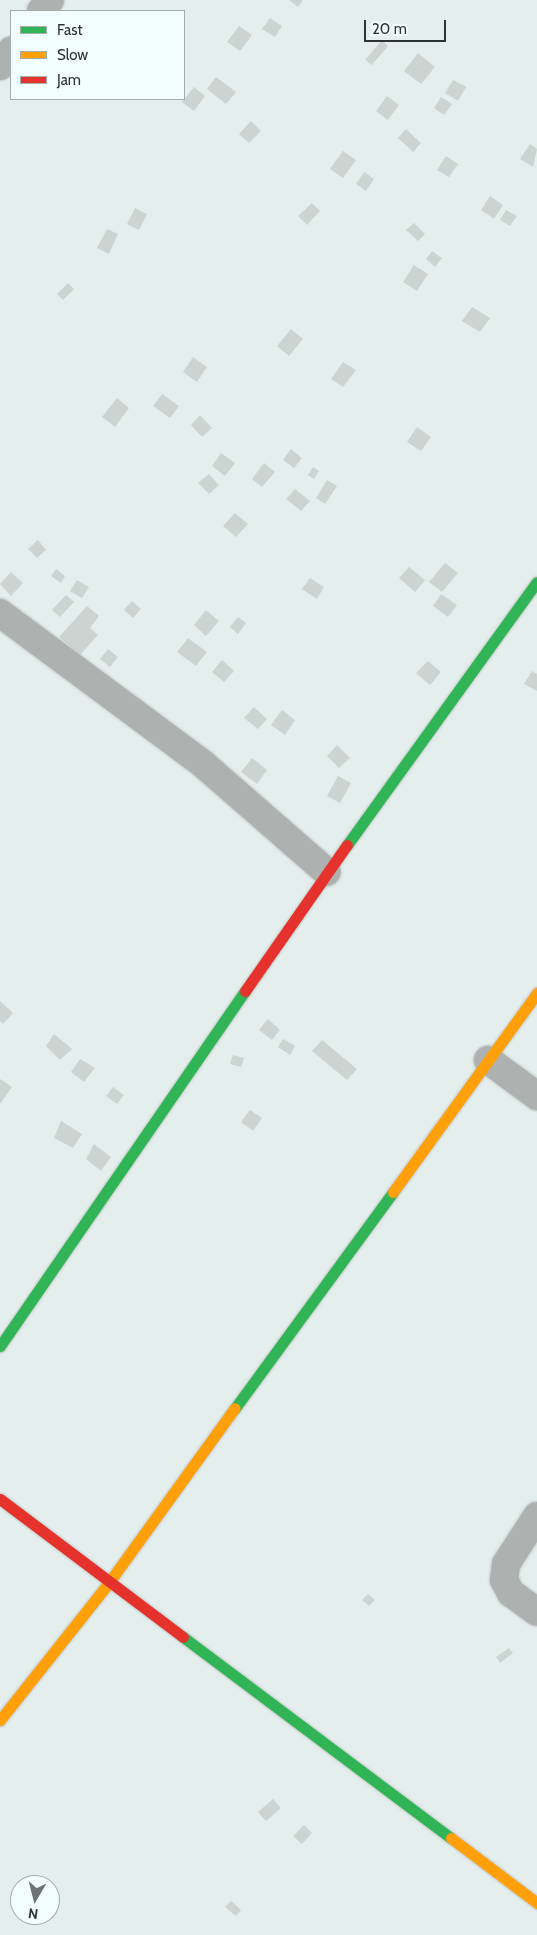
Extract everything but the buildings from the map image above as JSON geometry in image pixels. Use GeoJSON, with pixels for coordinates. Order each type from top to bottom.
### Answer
{"type":"FeatureCollection","features":[{"type":"Feature","properties":{"kind":"street"},"geometry":{"type":"LineString","coordinates":[[42,10],[50,0]]}},
{"type":"Feature","properties":{"kind":"street"},"geometry":{"type":"LineString","coordinates":[[0,66],[10,52]]}},
{"type":"Feature","properties":{"kind":"street"},"geometry":{"type":"LineString","coordinates":[[0,1346],[328,872],[537,582]]}},
{"type":"Feature","properties":{"kind":"street"},"geometry":{"type":"LineString","coordinates":[[0,613],[203,764],[328,872]]}},
{"type":"Feature","properties":{"kind":"street"},"geometry":{"type":"LineString","coordinates":[[0,1720],[110,1581],[537,992]]}},
{"type":"Feature","properties":{"kind":"street"},"geometry":{"type":"LineString","coordinates":[[488,1060],[537,1096]]}},
{"type":"Feature","properties":{"kind":"street"},"geometry":{"type":"LineString","coordinates":[[0,1499],[537,1903]]}},
{"type":"Feature","properties":{"kind":"street"},"geometry":{"type":"LineString","coordinates":[[537,1516],[506,1564],[504,1580],[511,1593],[537,1612]]}},
{"type":"Feature","properties":{"kind":"traffic: fast"},"geometry":{"type":"LineString","coordinates":[[347,845],[537,582]]}},
{"type":"Feature","properties":{"kind":"traffic: fast"},"geometry":{"type":"LineString","coordinates":[[0,1346],[245,991]]}},
{"type":"Feature","properties":{"kind":"traffic: fast"},"geometry":{"type":"LineString","coordinates":[[235,1408],[393,1192]]}},
{"type":"Feature","properties":{"kind":"traffic: fast"},"geometry":{"type":"LineString","coordinates":[[183,1637],[451,1838]]}},
{"type":"Feature","properties":{"kind":"traffic: slow"},"geometry":{"type":"LineString","coordinates":[[393,1192],[537,993]]}},
{"type":"Feature","properties":{"kind":"traffic: slow"},"geometry":{"type":"LineString","coordinates":[[0,1720],[110,1581],[235,1408]]}},
{"type":"Feature","properties":{"kind":"traffic: slow"},"geometry":{"type":"LineString","coordinates":[[451,1838],[537,1903]]}},
{"type":"Feature","properties":{"kind":"traffic: jam"},"geometry":{"type":"LineString","coordinates":[[245,991],[347,845]]}},
{"type":"Feature","properties":{"kind":"traffic: jam"},"geometry":{"type":"LineString","coordinates":[[0,1499],[183,1637]]}}]}
